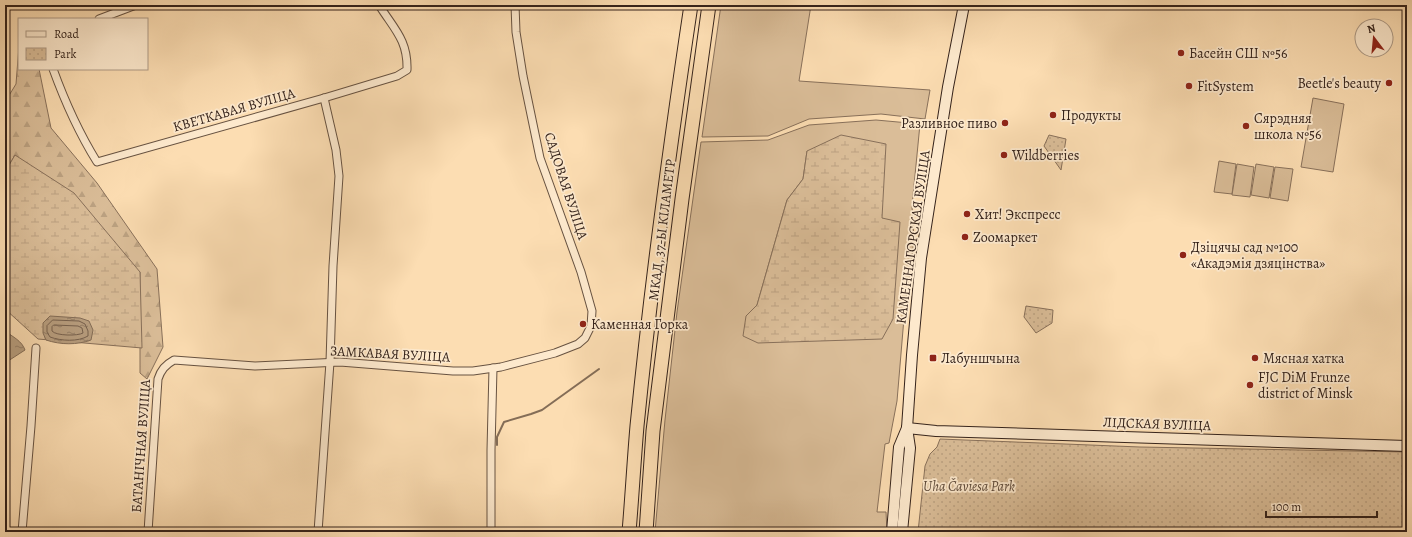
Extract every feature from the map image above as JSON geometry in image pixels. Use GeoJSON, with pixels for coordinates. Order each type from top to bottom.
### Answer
{"type":"FeatureCollection","features":[{"type":"Feature","properties":{"kind":"highway","name":"МКАД, 37-Ы КІЛАМЕТР"},"geometry":{"type":"LineString","coordinates":[[629,532],[637,428],[647,342],[665,192],[691,5]]}},
{"type":"Feature","properties":{"kind":"highway","name":"МКАД, 37-Ы КІЛАМЕТР"},"geometry":{"type":"LineString","coordinates":[[646,532],[655,416],[682,199],[709,5]]}},
{"type":"Feature","properties":{"kind":"main road","name":"КАМЕННАГОРСКАЯ ВУЛІЦА"},"geometry":{"type":"LineString","coordinates":[[902,532],[910,448],[907,428],[912,354],[921,258],[948,87],[964,5]]}},
{"type":"Feature","properties":{"kind":"main road","name":"КАМЕННАГОРСКАЯ ВУЛІЦА"},"geometry":{"type":"LineString","coordinates":[[892,532],[899,447],[907,428]]}},
{"type":"Feature","properties":{"kind":"main road","name":"ЛІДСКАЯ ВУЛІЦА"},"geometry":{"type":"LineString","coordinates":[[907,428],[936,431],[1407,446]]}},
{"type":"Feature","properties":{"kind":"street"},"geometry":{"type":"LineString","coordinates":[[102,18],[136,5]]}},
{"type":"Feature","properties":{"kind":"street","name":"КВЕТКАВАЯ ВУЛІЦА"},"geometry":{"type":"LineString","coordinates":[[53,70],[72,118],[96,162],[397,76],[407,70],[407,57],[403,42],[379,5]]}},
{"type":"Feature","properties":{"kind":"street","name":"САДОВАЯ ВУЛІЦА"},"geometry":{"type":"LineString","coordinates":[[515,5],[516,32],[523,76],[540,158],[581,272],[592,311],[591,326]]}},
{"type":"Feature","properties":{"kind":"street"},"geometry":{"type":"LineString","coordinates":[[318,532],[330,366],[333,266],[339,176],[336,150],[324,98]]}},
{"type":"Feature","properties":{"kind":"street","name":"ЗАМКАВАЯ ВУЛІЦА"},"geometry":{"type":"LineString","coordinates":[[166,365],[174,360],[255,366],[330,366],[340,362],[453,371],[473,371],[493,368],[555,353],[578,344],[585,338],[591,326]]}},
{"type":"Feature","properties":{"kind":"street"},"geometry":{"type":"LineString","coordinates":[[22,532],[36,348]]}},
{"type":"Feature","properties":{"kind":"street","name":"БАТАНІЧНАЯ ВУЛІЦА"},"geometry":{"type":"LineString","coordinates":[[148,532],[158,379],[161,371],[166,365]]}},
{"type":"Feature","properties":{"kind":"street"},"geometry":{"type":"LineString","coordinates":[[491,532],[493,368]]}},
{"type":"Feature","properties":{"kind":"green space"},"geometry":{"type":"Polygon","coordinates":[[[721,5],[811,5],[799,81],[930,90],[925,119],[881,114],[809,119],[768,136],[702,137],[721,5]]]}},
{"type":"Feature","properties":{"kind":"green space"},"geometry":{"type":"Polygon","coordinates":[[[18,59],[18,70],[39,70],[51,128],[97,183],[157,269],[163,347],[147,379],[140,373],[140,272],[15,155],[5,172],[5,102],[16,84],[18,59]]]}},
{"type":"Feature","properties":{"kind":"green space"},"geometry":{"type":"Polygon","coordinates":[[[1313,98],[1344,104],[1333,172],[1301,167],[1313,98]]]}},
{"type":"Feature","properties":{"kind":"green space"},"geometry":{"type":"Polygon","coordinates":[[[876,120],[920,124],[912,206],[914,240],[904,318],[897,401],[889,443],[885,444],[877,512],[886,512],[887,532],[655,532],[677,312],[701,142],[768,140],[809,125],[876,120]],[[807,151],[803,179],[787,200],[757,305],[746,316],[900,223],[882,219],[807,151]]]}},
{"type":"Feature","properties":{"kind":"green space"},"geometry":{"type":"Polygon","coordinates":[[[841,135],[886,144],[882,218],[900,222],[893,319],[882,339],[758,343],[743,336],[746,316],[757,305],[787,200],[803,179],[807,151],[841,135]]]}},
{"type":"Feature","properties":{"kind":"green space"},"geometry":{"type":"Polygon","coordinates":[[[1049,135],[1066,139],[1061,170],[1044,146],[1049,135]]]}},
{"type":"Feature","properties":{"kind":"green space"},"geometry":{"type":"Polygon","coordinates":[[[15,155],[74,193],[140,272],[142,348],[38,339],[5,309],[5,172],[15,155]]]}},
{"type":"Feature","properties":{"kind":"green space"},"geometry":{"type":"Polygon","coordinates":[[[1219,161],[1236,164],[1232,194],[1214,192],[1219,161]]]}},
{"type":"Feature","properties":{"kind":"green space"},"geometry":{"type":"Polygon","coordinates":[[[1237,164],[1254,167],[1250,197],[1232,195],[1237,164]]]}},
{"type":"Feature","properties":{"kind":"green space"},"geometry":{"type":"Polygon","coordinates":[[[1256,164],[1274,167],[1269,198],[1251,195],[1256,164]]]}},
{"type":"Feature","properties":{"kind":"green space"},"geometry":{"type":"Polygon","coordinates":[[[1275,167],[1293,169],[1288,201],[1270,198],[1275,167]]]}},
{"type":"Feature","properties":{"kind":"green space"},"geometry":{"type":"Polygon","coordinates":[[[1026,306],[1053,310],[1052,323],[1036,333],[1024,317],[1026,306]]]}},
{"type":"Feature","properties":{"kind":"green space","name":"Uha Čaviesa Park"},"geometry":{"type":"Polygon","coordinates":[[[940,439],[1140,447],[1407,452],[1407,532],[918,532],[925,466],[930,454],[937,447],[940,439]]]}},
{"type":"Feature","properties":{"kind":"water"},"geometry":{"type":"Polygon","coordinates":[[[50,316],[80,318],[89,321],[93,330],[91,340],[69,344],[46,340],[43,333],[43,323],[50,316]]]}},
{"type":"Feature","properties":{"kind":"water"},"geometry":{"type":"Polygon","coordinates":[[[5,331],[19,342],[25,350],[5,363],[5,331]]]}},
{"type":"Feature","properties":{"kind":"waterway"},"geometry":{"type":"LineString","coordinates":[[497,445],[497,437],[504,422],[542,410],[599,369]]}},
{"type":"Feature","properties":{"kind":"place","name":"Басейн СШ №56"},"geometry":{"type":"Point","coordinates":[1181,53]}},
{"type":"Feature","properties":{"kind":"place","name":"Beetle's beauty"},"geometry":{"type":"Point","coordinates":[1389,83]}},
{"type":"Feature","properties":{"kind":"place","name":"FitSystem"},"geometry":{"type":"Point","coordinates":[1189,86]}},
{"type":"Feature","properties":{"kind":"place","name":"Продукты"},"geometry":{"type":"Point","coordinates":[1053,115]}},
{"type":"Feature","properties":{"kind":"place","name":"Разливное пиво"},"geometry":{"type":"Point","coordinates":[1005,123]}},
{"type":"Feature","properties":{"kind":"place","name":"Сярэдняя школа №56"},"geometry":{"type":"Point","coordinates":[1246,126]}},
{"type":"Feature","properties":{"kind":"place","name":"Wildberries"},"geometry":{"type":"Point","coordinates":[1004,155]}},
{"type":"Feature","properties":{"kind":"place","name":"Хит! Экспресс"},"geometry":{"type":"Point","coordinates":[967,214]}},
{"type":"Feature","properties":{"kind":"place","name":"Zooмаркет"},"geometry":{"type":"Point","coordinates":[965,237]}},
{"type":"Feature","properties":{"kind":"place","name":"Дзіцячы сад №100 «Акадэмія дзяцінства»"},"geometry":{"type":"Point","coordinates":[1183,255]}},
{"type":"Feature","properties":{"kind":"place","name":"Каменная Горка"},"geometry":{"type":"Point","coordinates":[583,324]}},
{"type":"Feature","properties":{"kind":"place","name":"Лабуншчына"},"geometry":{"type":"Point","coordinates":[933,358]}},
{"type":"Feature","properties":{"kind":"place","name":"Мясная хатка"},"geometry":{"type":"Point","coordinates":[1255,358]}},
{"type":"Feature","properties":{"kind":"place","name":"FJC DiM Frunze district of Minsk"},"geometry":{"type":"Point","coordinates":[1250,385]}}]}
